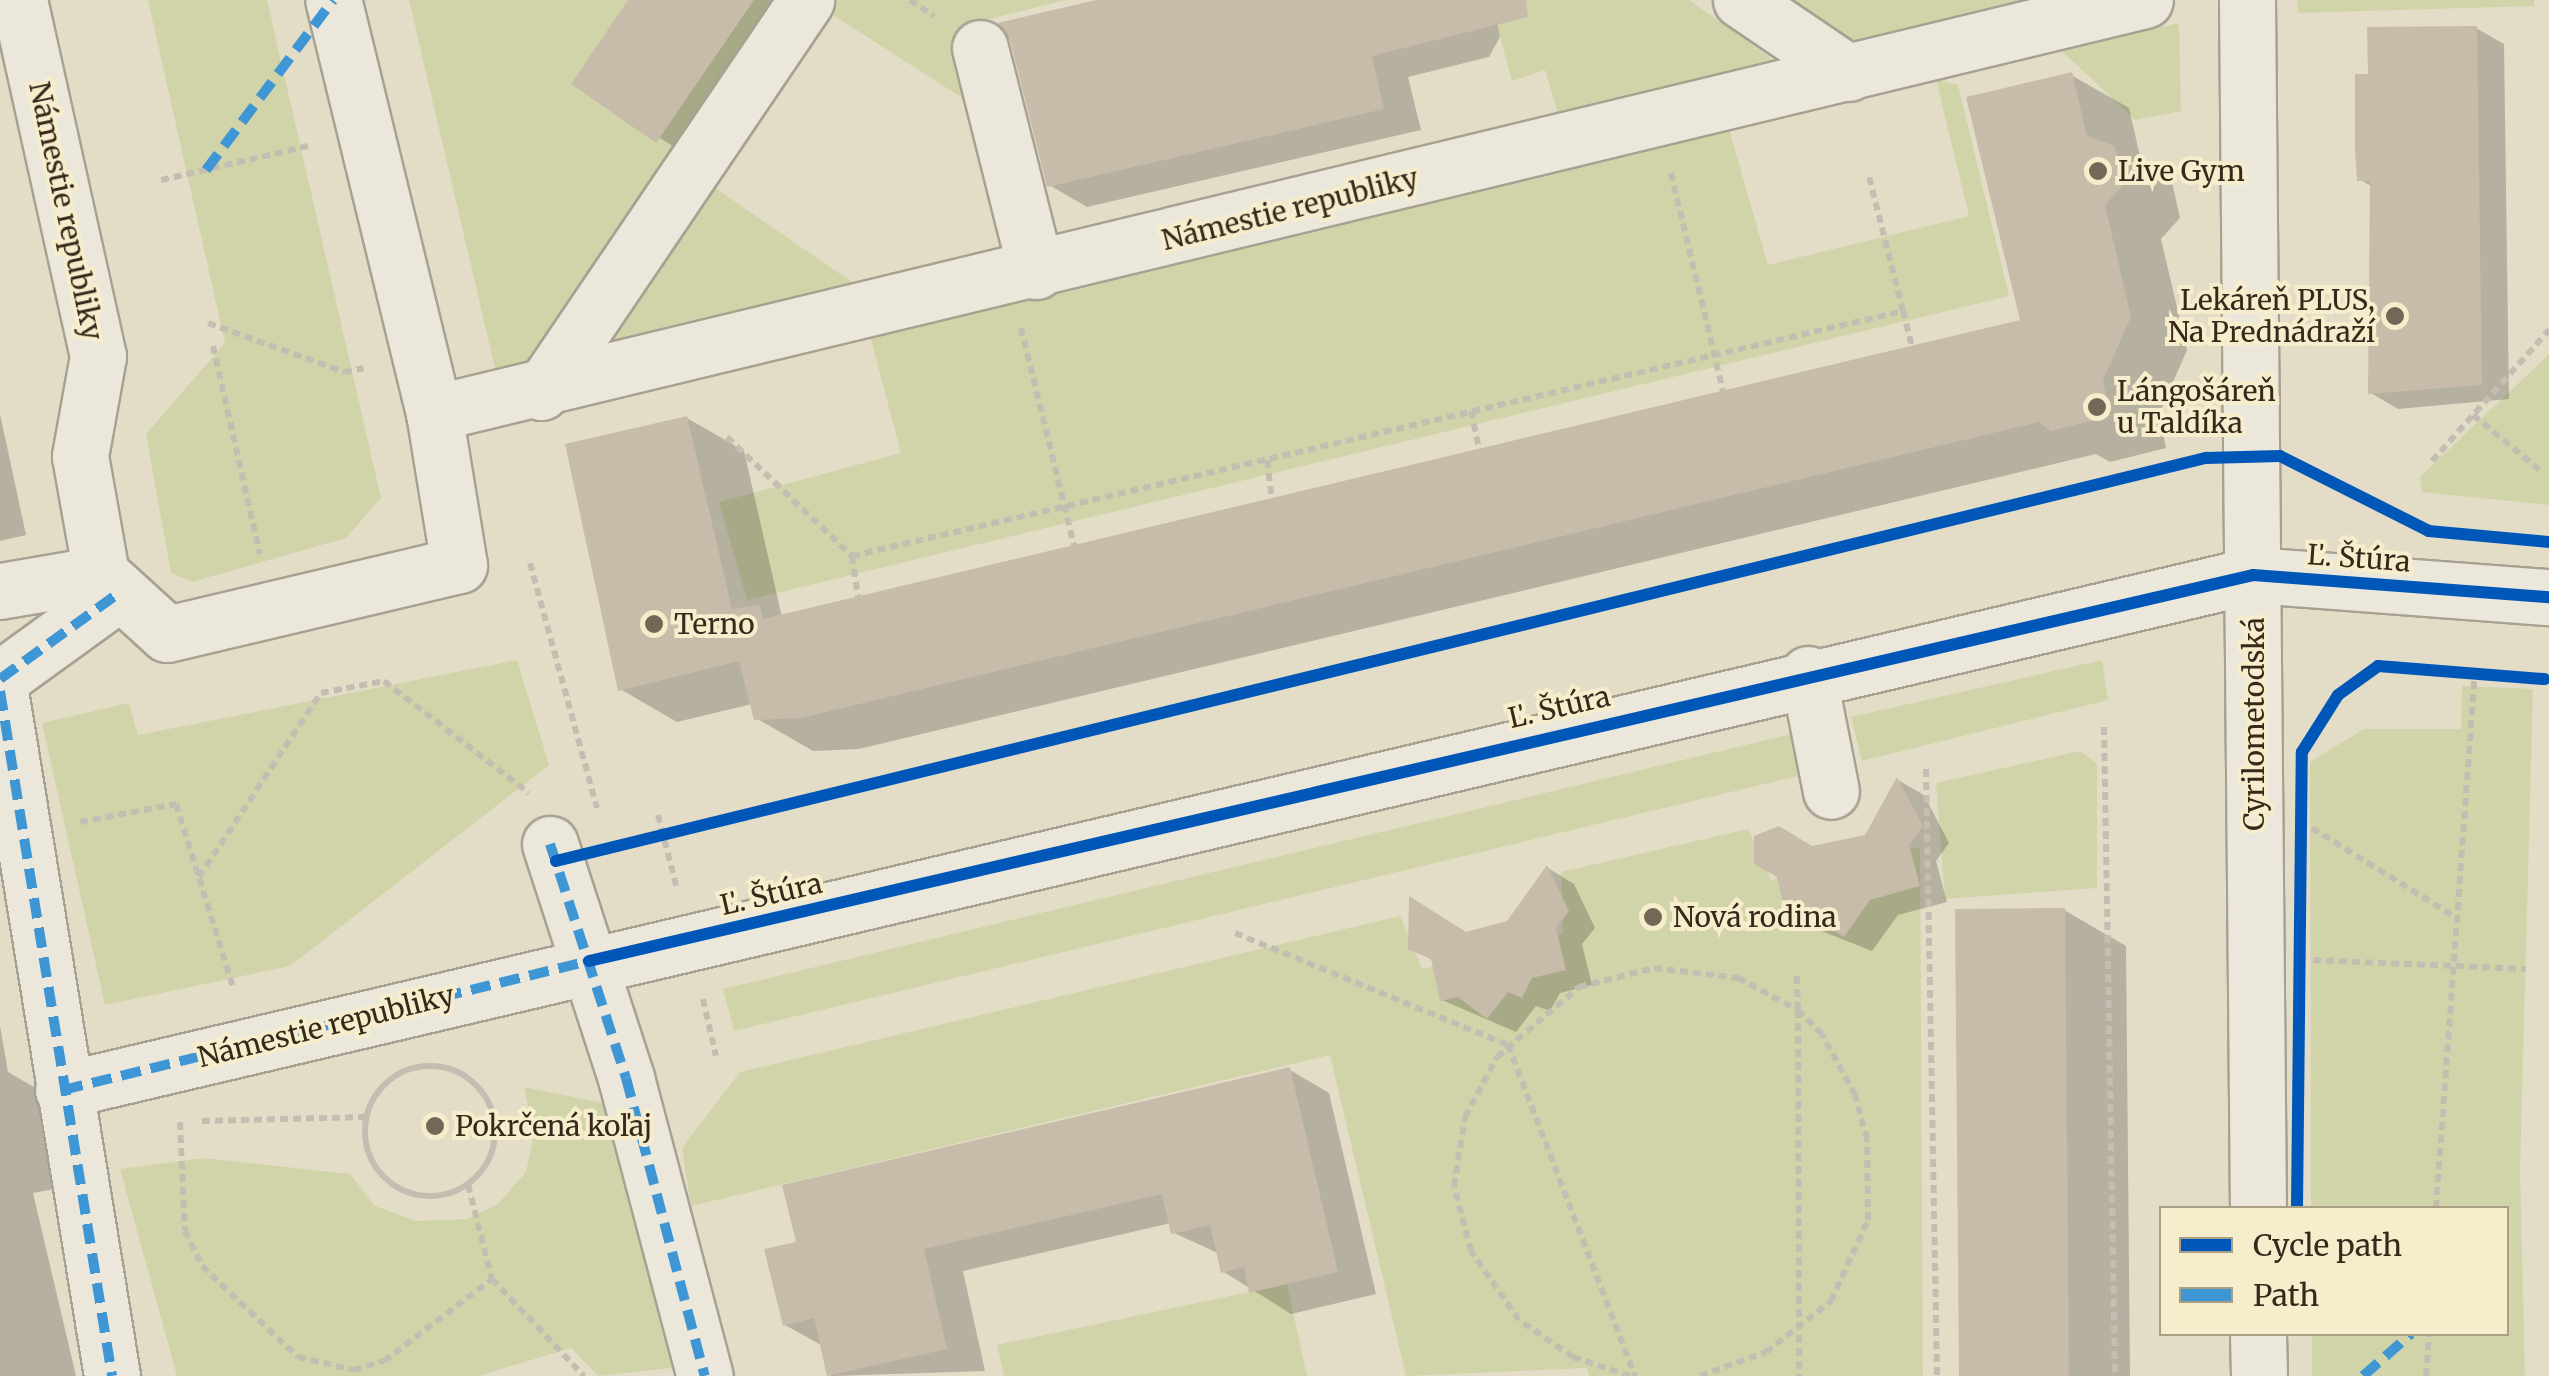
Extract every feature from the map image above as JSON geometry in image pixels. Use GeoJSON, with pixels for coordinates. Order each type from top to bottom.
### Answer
{"type":"FeatureCollection","features":[{"type":"Feature","properties":{"kind":"street","name":"Námestie republiky"},"geometry":{"type":"LineString","coordinates":[[19,0],[98,356],[80,456],[108,584]]}},
{"type":"Feature","properties":{"kind":"street"},"geometry":{"type":"LineString","coordinates":[[0,591],[108,584],[167,634],[458,565],[434,414],[333,0]]}},
{"type":"Feature","properties":{"kind":"street"},"geometry":{"type":"LineString","coordinates":[[541,392],[806,0]]}},
{"type":"Feature","properties":{"kind":"street"},"geometry":{"type":"LineString","coordinates":[[1742,0],[1850,72]]}},
{"type":"Feature","properties":{"kind":"street","name":"Námestie republiky"},"geometry":{"type":"LineString","coordinates":[[434,414],[541,392],[2145,0]]}},
{"type":"Feature","properties":{"kind":"street","name":"Cyrilometodská"},"geometry":{"type":"LineString","coordinates":[[2247,0],[2258,1206]]}},
{"type":"Feature","properties":{"kind":"street"},"geometry":{"type":"LineString","coordinates":[[980,48],[1022,275]]}},
{"type":"Feature","properties":{"kind":"street","name":"Ľ. Štúra"},"geometry":{"type":"LineString","coordinates":[[589,961],[1808,674],[2252,575],[2549,598]]}},
{"type":"Feature","properties":{"kind":"street"},"geometry":{"type":"LineString","coordinates":[[0,679],[108,584]]}},
{"type":"Feature","properties":{"kind":"street"},"geometry":{"type":"LineString","coordinates":[[1808,674],[1831,791]]}},
{"type":"Feature","properties":{"kind":"street"},"geometry":{"type":"LineString","coordinates":[[0,691],[112,1376]]}},
{"type":"Feature","properties":{"kind":"street"},"geometry":{"type":"LineString","coordinates":[[550,844],[589,961],[705,1376]]}},
{"type":"Feature","properties":{"kind":"street","name":"Námestie republiky"},"geometry":{"type":"LineString","coordinates":[[63,1090],[589,961]]}},
{"type":"Feature","properties":{"kind":"street"},"geometry":{"type":"LineString","coordinates":[[2258,1336],[2259,1376]]}},
{"type":"Feature","properties":{"kind":"path"},"geometry":{"type":"LineString","coordinates":[[1658,120],[1722,390]]}},
{"type":"Feature","properties":{"kind":"path"},"geometry":{"type":"LineString","coordinates":[[161,180],[363,134]]}},
{"type":"Feature","properties":{"kind":"path"},"geometry":{"type":"LineString","coordinates":[[1868,173],[1912,346]]}},
{"type":"Feature","properties":{"kind":"path"},"geometry":{"type":"LineString","coordinates":[[1022,275],[1074,546]]}},
{"type":"Feature","properties":{"kind":"path"},"geometry":{"type":"LineString","coordinates":[[852,556],[1903,311]]}},
{"type":"Feature","properties":{"kind":"path"},"geometry":{"type":"LineString","coordinates":[[208,323],[344,372],[420,358]]}},
{"type":"Feature","properties":{"kind":"path"},"geometry":{"type":"LineString","coordinates":[[2432,462],[2549,330]]}},
{"type":"Feature","properties":{"kind":"path"},"geometry":{"type":"LineString","coordinates":[[213,346],[264,572]]}},
{"type":"Feature","properties":{"kind":"path"},"geometry":{"type":"LineString","coordinates":[[1471,411],[1478,449]]}},
{"type":"Feature","properties":{"kind":"path"},"geometry":{"type":"LineString","coordinates":[[2474,415],[2541,471]]}},
{"type":"Feature","properties":{"kind":"path"},"geometry":{"type":"LineString","coordinates":[[727,437],[852,556],[858,597]]}},
{"type":"Feature","properties":{"kind":"path"},"geometry":{"type":"LineString","coordinates":[[1266,459],[1272,498]]}},
{"type":"Feature","properties":{"kind":"path"},"geometry":{"type":"LineString","coordinates":[[530,563],[603,829]]}},
{"type":"Feature","properties":{"kind":"path"},"geometry":{"type":"LineString","coordinates":[[2456,670],[2492,672]]}},
{"type":"Feature","properties":{"kind":"path"},"geometry":{"type":"LineString","coordinates":[[2436,1206],[2475,670]]}},
{"type":"Feature","properties":{"kind":"path"},"geometry":{"type":"LineString","coordinates":[[2527,677],[2547,679]]}},
{"type":"Feature","properties":{"kind":"path"},"geometry":{"type":"LineString","coordinates":[[198,877],[322,692],[384,681],[531,794],[550,844]]}},
{"type":"Feature","properties":{"kind":"path"},"geometry":{"type":"LineString","coordinates":[[2104,727],[2116,1376]]}},
{"type":"Feature","properties":{"kind":"path"},"geometry":{"type":"LineString","coordinates":[[1926,769],[1938,1376]]}},
{"type":"Feature","properties":{"kind":"path"},"geometry":{"type":"LineString","coordinates":[[22,832],[176,804],[250,1044]]}},
{"type":"Feature","properties":{"kind":"path"},"geometry":{"type":"LineString","coordinates":[[2297,842],[2301,822],[2455,917]]}},
{"type":"Feature","properties":{"kind":"path"},"geometry":{"type":"LineString","coordinates":[[645,839],[682,830]]}},
{"type":"Feature","properties":{"kind":"path"},"geometry":{"type":"LineString","coordinates":[[1235,933],[1508,1046],[1632,1376]]}},
{"type":"Feature","properties":{"kind":"path"},"geometry":{"type":"LineString","coordinates":[[2298,940],[2298,978]]}},
{"type":"Feature","properties":{"kind":"path"},"geometry":{"type":"LineString","coordinates":[[2298,960],[2526,969]]}},
{"type":"Feature","properties":{"kind":"path"},"geometry":{"type":"LineString","coordinates":[[1632,1376],[1542,1338],[1470,1250],[1454,1186],[1458,1152],[1475,1092],[1508,1046],[1579,987],[1654,968],[1738,978],[1798,1010],[1822,1034],[1855,1095],[1870,1177],[1854,1266],[1799,1328],[1746,1363],[1700,1376]]}},
{"type":"Feature","properties":{"kind":"path"},"geometry":{"type":"LineString","coordinates":[[1797,974],[1799,1376]]}},
{"type":"Feature","properties":{"kind":"path"},"geometry":{"type":"LineString","coordinates":[[450,1068],[490,1103],[491,1157],[468,1185],[412,1194],[379,1173],[366,1118],[396,1074],[450,1068]]}},
{"type":"Feature","properties":{"kind":"path"},"geometry":{"type":"LineString","coordinates":[[180,1121],[183,1215],[202,1266],[298,1357],[354,1370],[384,1361],[492,1279]]}},
{"type":"Feature","properties":{"kind":"path"},"geometry":{"type":"LineString","coordinates":[[468,1185],[492,1279],[584,1376]]}},
{"type":"Feature","properties":{"kind":"path"},"geometry":{"type":"LineString","coordinates":[[2426,1376],[2428,1336]]}},
{"type":"Feature","properties":{"kind":"green space"},"geometry":{"type":"Polygon","coordinates":[[[148,0],[267,0],[381,498],[346,538],[192,582],[171,573],[146,434],[225,343],[148,0]]]}},
{"type":"Feature","properties":{"kind":"green space"},"geometry":{"type":"Polygon","coordinates":[[[409,0],[787,0],[539,366],[498,381],[409,0]]]}},
{"type":"Feature","properties":{"kind":"green space"},"geometry":{"type":"Polygon","coordinates":[[[824,0],[1066,0],[962,26],[981,110],[819,6],[824,0]]]}},
{"type":"Feature","properties":{"kind":"green space"},"geometry":{"type":"Polygon","coordinates":[[[1490,0],[1689,0],[1786,69],[1562,127],[1545,70],[1512,81],[1490,0]]]}},
{"type":"Feature","properties":{"kind":"green space"},"geometry":{"type":"Polygon","coordinates":[[[1769,0],[2055,0],[1858,51],[1769,0]]]}},
{"type":"Feature","properties":{"kind":"green space"},"geometry":{"type":"Polygon","coordinates":[[[2297,0],[2534,0],[2534,6],[2298,13],[2297,0]]]}},
{"type":"Feature","properties":{"kind":"green space"},"geometry":{"type":"Polygon","coordinates":[[[2179,23],[2181,111],[2135,120],[2062,51],[2179,23]]]}},
{"type":"Feature","properties":{"kind":"green space"},"geometry":{"type":"Polygon","coordinates":[[[1936,79],[1958,85],[2009,296],[747,600],[719,502],[901,453],[870,336],[1728,126],[1768,265],[1969,216],[1936,79]]]}},
{"type":"Feature","properties":{"kind":"green space"},"geometry":{"type":"Polygon","coordinates":[[[705,181],[865,291],[600,355],[589,345],[705,181]]]}},
{"type":"Feature","properties":{"kind":"green space"},"geometry":{"type":"Polygon","coordinates":[[[2549,354],[2549,505],[2422,492],[2420,477],[2549,354]]]}},
{"type":"Feature","properties":{"kind":"green space"},"geometry":{"type":"Polygon","coordinates":[[[517,660],[549,765],[290,966],[105,1005],[42,723],[129,703],[138,735],[517,660]]]}},
{"type":"Feature","properties":{"kind":"green space"},"geometry":{"type":"Polygon","coordinates":[[[2102,660],[2108,700],[1862,761],[1851,717],[2102,660]]]}},
{"type":"Feature","properties":{"kind":"green space"},"geometry":{"type":"Polygon","coordinates":[[[2462,686],[2533,689],[2520,1169],[2525,1376],[2312,1376],[2312,1336],[2509,1336],[2509,1206],[2311,1206],[2310,762],[2364,729],[2461,729],[2462,686]]]}},
{"type":"Feature","properties":{"kind":"green space"},"geometry":{"type":"Polygon","coordinates":[[[1796,733],[1806,774],[734,1031],[723,989],[1796,733]]]}},
{"type":"Feature","properties":{"kind":"green space"},"geometry":{"type":"Polygon","coordinates":[[[2080,751],[2097,764],[2097,888],[1945,899],[1936,783],[2080,751]]]}},
{"type":"Feature","properties":{"kind":"green space"},"geometry":{"type":"Polygon","coordinates":[[[1748,829],[1771,880],[1920,847],[1923,1376],[1589,1376],[1587,1368],[1406,1376],[1330,1055],[691,1206],[682,1148],[740,1072],[1400,916],[1422,969],[1563,934],[1561,872],[1748,829]]]}},
{"type":"Feature","properties":{"kind":"green space"},"geometry":{"type":"Polygon","coordinates":[[[524,1087],[623,1107],[690,1366],[598,1376],[571,1348],[478,1376],[177,1376],[120,1169],[204,1158],[350,1174],[375,1206],[416,1221],[467,1219],[498,1204],[526,1172],[534,1134],[524,1087]]]}},
{"type":"Feature","properties":{"kind":"green space"},"geometry":{"type":"Polygon","coordinates":[[[1287,1284],[1307,1376],[1004,1376],[997,1345],[1287,1284]]]}},
{"type":"Feature","properties":{"kind":"building"},"geometry":{"type":"Polygon","coordinates":[[[628,0],[754,0],[656,143],[571,84],[628,0]]]}},
{"type":"Feature","properties":{"kind":"building"},"geometry":{"type":"Polygon","coordinates":[[[1096,0],[1526,0],[1528,17],[1372,56],[1384,109],[1047,187],[1010,40],[998,23],[1096,0]]]}},
{"type":"Feature","properties":{"kind":"building"},"geometry":{"type":"Polygon","coordinates":[[[2477,26],[2482,385],[2368,394],[2370,181],[2357,181],[2355,150],[2355,74],[2368,74],[2367,27],[2477,26]]]}},
{"type":"Feature","properties":{"kind":"building"},"geometry":{"type":"Polygon","coordinates":[[[2072,72],[2087,136],[2115,146],[2124,184],[2105,205],[2131,317],[2103,380],[2110,416],[2051,431],[2039,422],[801,718],[754,720],[739,661],[618,691],[565,444],[687,416],[732,609],[760,605],[763,619],[2020,320],[1966,97],[2072,72]]]}},
{"type":"Feature","properties":{"kind":"building"},"geometry":{"type":"Polygon","coordinates":[[[1897,777],[1923,826],[1909,845],[1920,886],[1870,900],[1844,937],[1817,920],[1822,911],[1787,920],[1777,877],[1754,864],[1754,836],[1779,826],[1812,846],[1865,835],[1897,777]]]}},
{"type":"Feature","properties":{"kind":"building"},"geometry":{"type":"Polygon","coordinates":[[[1547,865],[1569,911],[1556,928],[1566,970],[1532,978],[1522,998],[1508,992],[1487,1019],[1458,997],[1440,1001],[1431,959],[1408,949],[1409,896],[1466,932],[1507,921],[1547,865]]]}},
{"type":"Feature","properties":{"kind":"building"},"geometry":{"type":"Polygon","coordinates":[[[2065,908],[2069,1376],[1959,1376],[1955,909],[2065,908]]]}},
{"type":"Feature","properties":{"kind":"building"},"geometry":{"type":"Polygon","coordinates":[[[1290,1067],[1338,1272],[1249,1293],[1244,1267],[1221,1273],[1210,1225],[1171,1234],[1162,1194],[924,1249],[947,1349],[827,1376],[814,1318],[783,1326],[764,1249],[796,1242],[782,1185],[1290,1067]]]}},
{"type":"Feature","properties":{"kind":"marked path"},"geometry":{"type":"LineString","coordinates":[[206,170],[333,0]]}},
{"type":"Feature","properties":{"kind":"marked path"},"geometry":{"type":"LineString","coordinates":[[0,679],[116,595]]}},
{"type":"Feature","properties":{"kind":"marked path"},"geometry":{"type":"LineString","coordinates":[[0,691],[112,1376]]}},
{"type":"Feature","properties":{"kind":"marked path"},"geometry":{"type":"LineString","coordinates":[[550,844],[626,1078],[705,1376]]}},
{"type":"Feature","properties":{"kind":"marked path"},"geometry":{"type":"LineString","coordinates":[[63,1090],[589,961]]}},
{"type":"Feature","properties":{"kind":"marked path"},"geometry":{"type":"LineString","coordinates":[[2363,1376],[2409,1336]]}},
{"type":"Feature","properties":{"kind":"cycle path"},"geometry":{"type":"LineString","coordinates":[[556,861],[2206,458],[2280,456],[2429,531],[2549,542]]}},
{"type":"Feature","properties":{"kind":"cycle path"},"geometry":{"type":"LineString","coordinates":[[589,961],[2253,575],[2549,597]]}},
{"type":"Feature","properties":{"kind":"cycle path"},"geometry":{"type":"LineString","coordinates":[[2297,1206],[2302,752],[2338,695],[2378,666],[2544,679]]}},
{"type":"Feature","properties":{"kind":"place","name":"Live Gym"},"geometry":{"type":"Point","coordinates":[2098,171]}},
{"type":"Feature","properties":{"kind":"place","name":"Lekáreň PLUS, Na Prednádraží"},"geometry":{"type":"Point","coordinates":[2395,316]}},
{"type":"Feature","properties":{"kind":"place","name":"Lángošáreň u Taldíka"},"geometry":{"type":"Point","coordinates":[2097,407]}},
{"type":"Feature","properties":{"kind":"place","name":"Terno"},"geometry":{"type":"Point","coordinates":[654,624]}},
{"type":"Feature","properties":{"kind":"place","name":"Nová rodina"},"geometry":{"type":"Point","coordinates":[1653,917]}},
{"type":"Feature","properties":{"kind":"place","name":"Pokrčená koľaj"},"geometry":{"type":"Point","coordinates":[435,1126]}}]}
